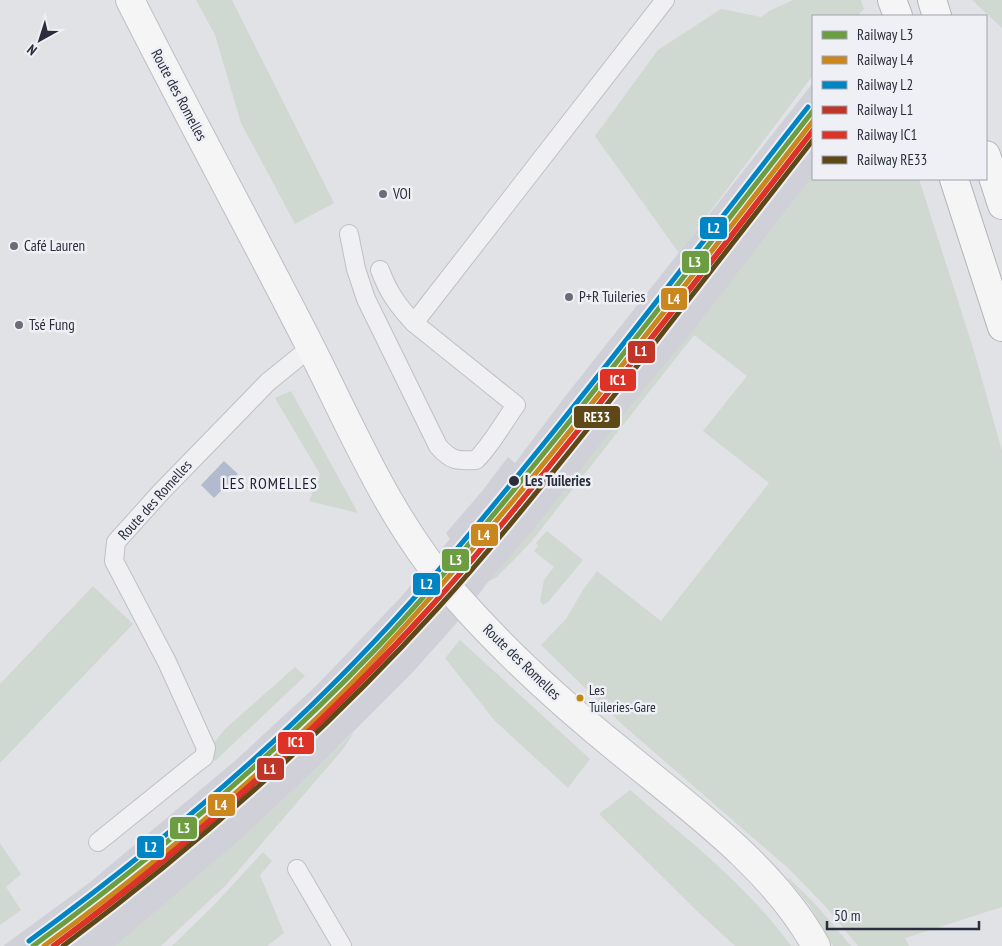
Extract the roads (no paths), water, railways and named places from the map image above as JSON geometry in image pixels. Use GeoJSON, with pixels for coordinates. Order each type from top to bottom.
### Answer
{"type":"FeatureCollection","features":[{"type":"Feature","properties":{"kind":"main road","name":"Route des Romelles"},"geometry":{"type":"LineString","coordinates":[[130,0],[312,349],[385,496],[440,578],[475,617],[552,692],[616,748],[704,820],[758,869],[787,900],[816,946]]}},
{"type":"Feature","properties":{"kind":"main road"},"geometry":{"type":"LineString","coordinates":[[892,0],[898,15]]}},
{"type":"Feature","properties":{"kind":"main road"},"geometry":{"type":"LineString","coordinates":[[932,0],[938,15]]}},
{"type":"Feature","properties":{"kind":"main road"},"geometry":{"type":"LineString","coordinates":[[987,158],[1002,205]]}},
{"type":"Feature","properties":{"kind":"main road"},"geometry":{"type":"LineString","coordinates":[[954,180],[1002,327]]}},
{"type":"Feature","properties":{"kind":"street"},"geometry":{"type":"LineString","coordinates":[[414,324],[665,0]]}},
{"type":"Feature","properties":{"kind":"street"},"geometry":{"type":"LineString","coordinates":[[349,234],[356,269],[366,299],[438,446],[448,457],[460,460],[476,460],[488,449],[516,405],[414,324],[387,289],[380,270]]}},
{"type":"Feature","properties":{"kind":"street","name":"Route des Romelles"},"geometry":{"type":"LineString","coordinates":[[98,842],[191,768],[204,756],[206,748],[167,662],[114,560],[116,542],[161,492],[268,382],[300,356],[312,349]]}},
{"type":"Feature","properties":{"kind":"street"},"geometry":{"type":"LineString","coordinates":[[297,869],[342,946]]}},
{"type":"Feature","properties":{"kind":"water"},"geometry":{"type":"Polygon","coordinates":[[[224,461],[238,474],[214,498],[201,485],[224,461]]]}},
{"type":"Feature","properties":{"kind":"rail line","name":"L2"},"geometry":{"type":"LineString","coordinates":[[29,941],[108,882],[221,789],[293,723],[357,660],[412,601],[541,447],[808,107]]}},
{"type":"Feature","properties":{"kind":"rail line","name":"L3"},"geometry":{"type":"LineString","coordinates":[[33,946],[123,878],[252,769],[373,652],[463,551],[549,447],[812,112]]}},
{"type":"Feature","properties":{"kind":"rail line","name":"L4"},"geometry":{"type":"LineString","coordinates":[[44,946],[159,857],[233,795],[339,696],[395,637],[475,546],[553,452],[812,122]]}},
{"type":"Feature","properties":{"kind":"rail line","name":"IC1"},"geometry":{"type":"LineString","coordinates":[[53,946],[154,867],[251,784],[344,697],[433,604],[553,462],[812,131]]}},
{"type":"Feature","properties":{"kind":"rail line","name":"L1"},"geometry":{"type":"LineString","coordinates":[[54,946],[140,880],[223,811],[303,739],[403,638],[535,484],[654,336],[812,132]]}},
{"type":"Feature","properties":{"kind":"rail line","name":"RE33"},"geometry":{"type":"LineString","coordinates":[[63,946],[163,868],[259,786],[351,699],[438,608],[500,537],[598,416],[812,141]]}},
{"type":"Feature","properties":{"kind":"place","name":"VOI"},"geometry":{"type":"Point","coordinates":[383,194]}},
{"type":"Feature","properties":{"kind":"place","name":"Café Lauren"},"geometry":{"type":"Point","coordinates":[14,246]}},
{"type":"Feature","properties":{"kind":"place","name":"P+R Tuileries"},"geometry":{"type":"Point","coordinates":[569,297]}},
{"type":"Feature","properties":{"kind":"place","name":"Tsé Fung"},"geometry":{"type":"Point","coordinates":[19,325]}},
{"type":"Feature","properties":{"kind":"place","name":"Les Tuileries"},"geometry":{"type":"Point","coordinates":[514,481]}},
{"type":"Feature","properties":{"kind":"place","name":"Les Tuileries-Gare"},"geometry":{"type":"Point","coordinates":[580,698]}},
{"type":"Feature","properties":{"kind":"district","name":"LES ROMELLES"},"geometry":{"type":"Point","coordinates":[270,483]}}]}
